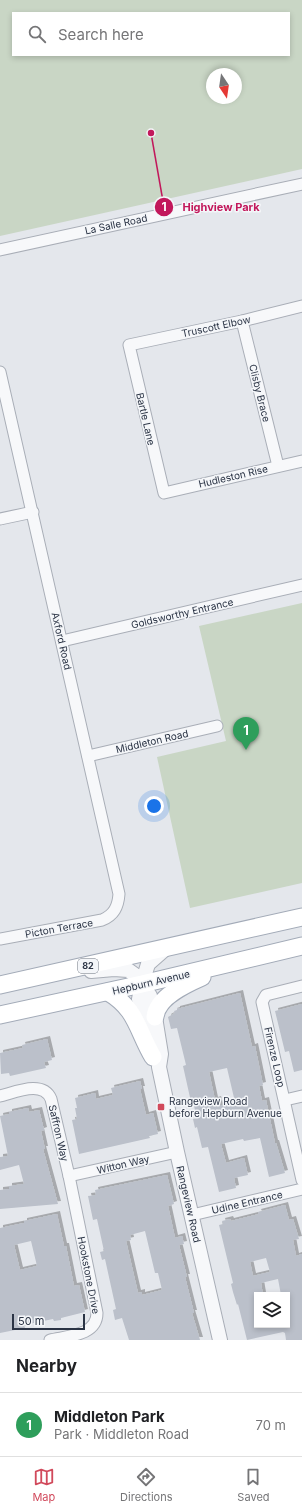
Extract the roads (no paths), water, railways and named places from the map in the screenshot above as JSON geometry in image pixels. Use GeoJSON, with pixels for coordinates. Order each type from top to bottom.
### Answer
{"type":"FeatureCollection","features":[{"type":"Feature","properties":{"kind":"main road","name":"82"},"geometry":{"type":"LineString","coordinates":[[5,984],[302,917]]}},
{"type":"Feature","properties":{"kind":"main road","name":"Hepburn Avenue"},"geometry":{"type":"LineString","coordinates":[[0,1015],[108,992],[302,946]]}},
{"type":"Feature","properties":{"kind":"main road"},"geometry":{"type":"LineString","coordinates":[[155,1017],[155,1011],[158,1006],[179,988],[253,957]]}},
{"type":"Feature","properties":{"kind":"main road"},"geometry":{"type":"LineString","coordinates":[[108,992],[124,1002],[131,1012],[137,1021],[144,1043],[156,1062]]}},
{"type":"Feature","properties":{"kind":"street","name":"La Salle Road"},"geometry":{"type":"LineString","coordinates":[[0,250],[302,184]]}},
{"type":"Feature","properties":{"kind":"street","name":"Truscott Elbow"},"geometry":{"type":"LineString","coordinates":[[129,345],[242,321],[302,306]]}},
{"type":"Feature","properties":{"kind":"street","name":"Clisby Brace"},"geometry":{"type":"LineString","coordinates":[[242,321],[278,466]]}},
{"type":"Feature","properties":{"kind":"street","name":"Bartle Lane"},"geometry":{"type":"LineString","coordinates":[[129,345],[164,492]]}},
{"type":"Feature","properties":{"kind":"street","name":"Axford Road"},"geometry":{"type":"LineString","coordinates":[[0,372],[119,894],[115,911]]}},
{"type":"Feature","properties":{"kind":"street","name":"Hudleston Rise"},"geometry":{"type":"LineString","coordinates":[[164,492],[302,461]]}},
{"type":"Feature","properties":{"kind":"street"},"geometry":{"type":"LineString","coordinates":[[0,519],[32,512]]}},
{"type":"Feature","properties":{"kind":"street","name":"Goldsworthy Entrance"},"geometry":{"type":"LineString","coordinates":[[62,641],[302,585]]}},
{"type":"Feature","properties":{"kind":"street","name":"Middleton Road"},"geometry":{"type":"LineString","coordinates":[[88,756],[217,726]]}},
{"type":"Feature","properties":{"kind":"street","name":"Picton Terrace"},"geometry":{"type":"LineString","coordinates":[[0,939],[102,920],[109,917],[115,911]]}},
{"type":"Feature","properties":{"kind":"street","name":"Rangeview Road"},"geometry":{"type":"LineString","coordinates":[[165,949],[148,964],[139,999],[156,1062],[220,1340]]}},
{"type":"Feature","properties":{"kind":"street","name":"Rangeview Road"},"geometry":{"type":"LineString","coordinates":[[5,984],[114,969],[122,969],[132,972],[150,996],[161,1054],[156,1062]]}},
{"type":"Feature","properties":{"kind":"street","name":"Firenze Loop"},"geometry":{"type":"LineString","coordinates":[[302,986],[266,995],[262,1002],[302,1180]]}},
{"type":"Feature","properties":{"kind":"street","name":"Saffron Way"},"geometry":{"type":"LineString","coordinates":[[0,1096],[36,1089],[49,1093],[52,1099],[69,1176]]}},
{"type":"Feature","properties":{"kind":"street"},"geometry":{"type":"LineString","coordinates":[[285,1100],[302,1096]]}},
{"type":"Feature","properties":{"kind":"street","name":"Witton Way"},"geometry":{"type":"LineString","coordinates":[[69,1176],[177,1152]]}},
{"type":"Feature","properties":{"kind":"street","name":"Hookstone Drive"},"geometry":{"type":"LineString","coordinates":[[50,1340],[87,1331],[94,1326],[97,1320],[97,1313],[69,1176]]}},
{"type":"Feature","properties":{"kind":"street","name":"Udine Entrance"},"geometry":{"type":"LineString","coordinates":[[192,1215],[302,1189]]}},
{"type":"Feature","properties":{"kind":"place","name":"Highview Park"},"geometry":{"type":"Point","coordinates":[151,133]}},
{"type":"Feature","properties":{"kind":"place","name":"Middleton Park"},"geometry":{"type":"Point","coordinates":[246,750]}},
{"type":"Feature","properties":{"kind":"place","name":"Rangeview Road before Hepburn Avenue"},"geometry":{"type":"Point","coordinates":[161,1107]}}]}
